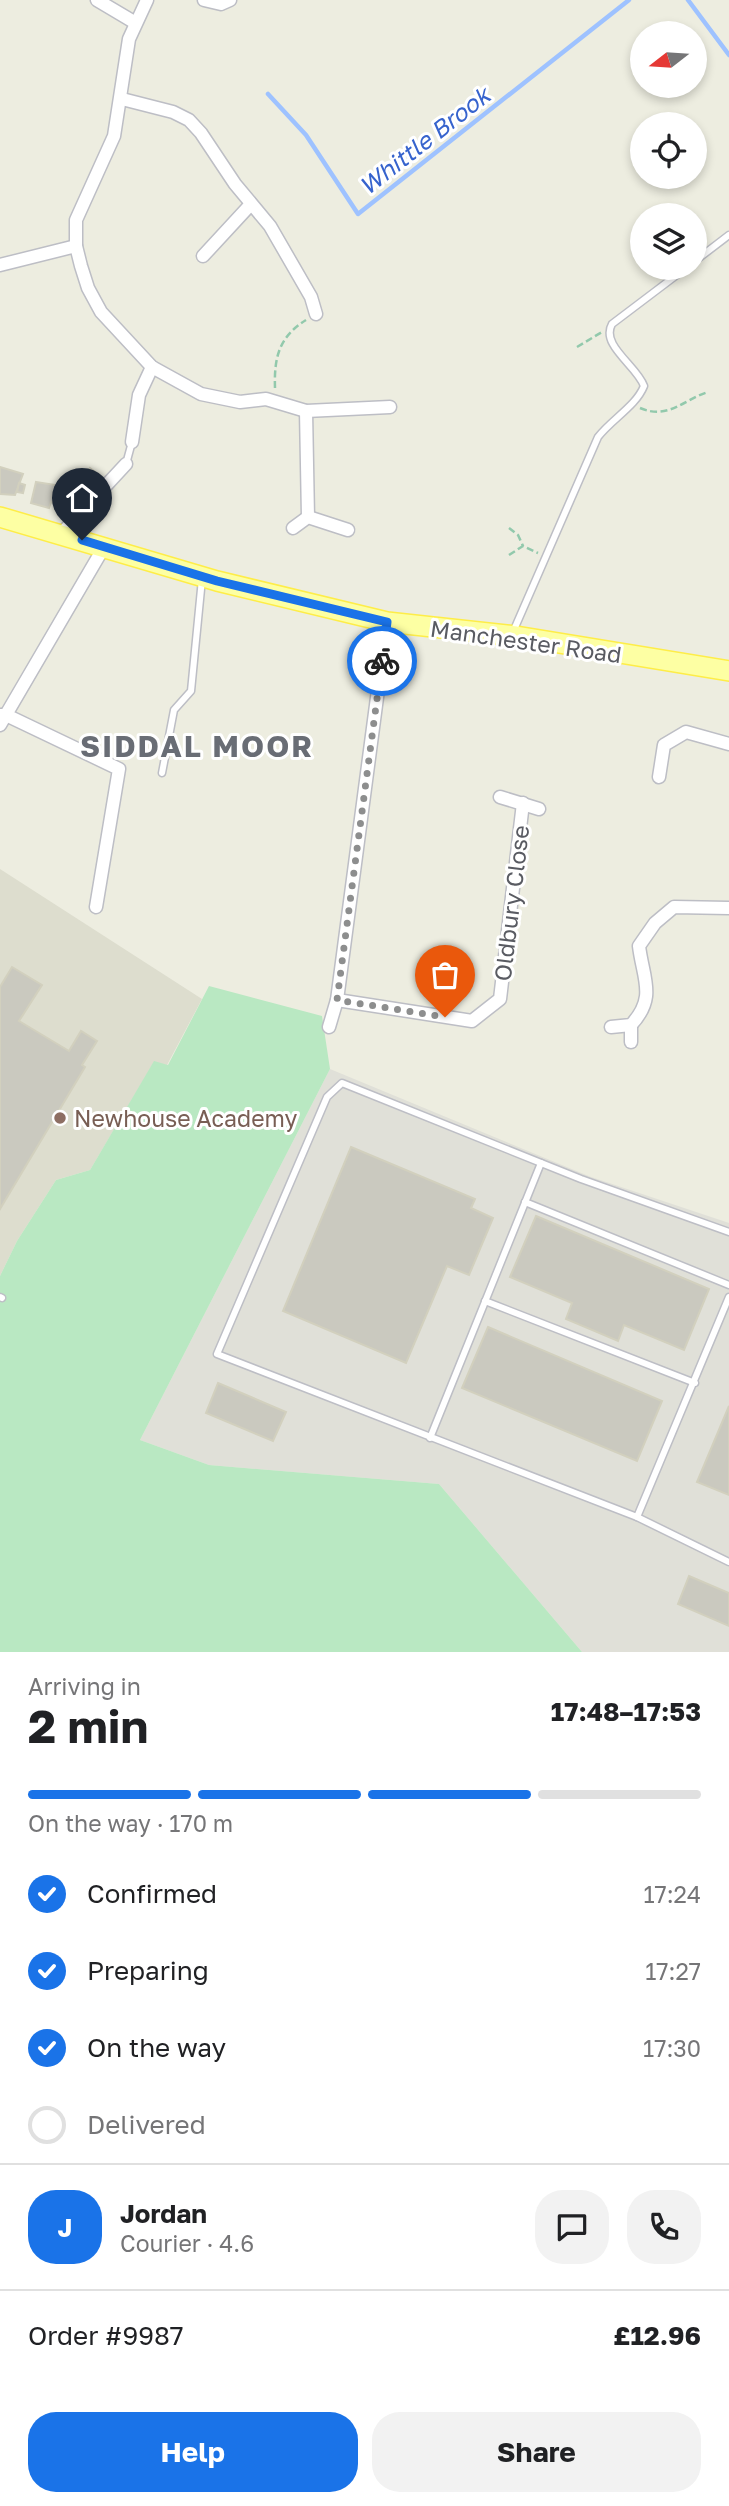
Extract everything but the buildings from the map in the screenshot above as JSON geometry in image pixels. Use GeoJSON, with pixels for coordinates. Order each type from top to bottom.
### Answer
{"type":"FeatureCollection","features":[{"type":"Feature","properties":{"kind":"main road","name":"Manchester Road"},"geometry":{"type":"LineString","coordinates":[[0,517],[203,577],[387,622],[512,635],[729,670]]}},
{"type":"Feature","properties":{"kind":"street"},"geometry":{"type":"LineString","coordinates":[[97,0],[134,22]]}},
{"type":"Feature","properties":{"kind":"street"},"geometry":{"type":"LineString","coordinates":[[147,0],[134,22],[125,57],[121,99],[106,158],[80,208],[76,246],[88,288],[102,312],[152,367],[201,394],[240,402],[265,398],[306,411],[390,407]]}},
{"type":"Feature","properties":{"kind":"street"},"geometry":{"type":"LineString","coordinates":[[204,0],[221,4],[230,0]]}},
{"type":"Feature","properties":{"kind":"street"},"geometry":{"type":"LineString","coordinates":[[121,99],[157,106],[188,120],[212,147],[289,255],[316,314]]}},
{"type":"Feature","properties":{"kind":"street"},"geometry":{"type":"LineString","coordinates":[[203,256],[251,204]]}},
{"type":"Feature","properties":{"kind":"street"},"geometry":{"type":"LineString","coordinates":[[0,265],[76,246]]}},
{"type":"Feature","properties":{"kind":"street"},"geometry":{"type":"LineString","coordinates":[[132,442],[129,416],[152,367]]}},
{"type":"Feature","properties":{"kind":"street"},"geometry":{"type":"LineString","coordinates":[[306,411],[308,517]]}},
{"type":"Feature","properties":{"kind":"street"},"geometry":{"type":"LineString","coordinates":[[61,534],[126,464]]}},
{"type":"Feature","properties":{"kind":"street"},"geometry":{"type":"LineString","coordinates":[[293,528],[308,517]]}},
{"type":"Feature","properties":{"kind":"street"},"geometry":{"type":"LineString","coordinates":[[308,517],[348,530]]}},
{"type":"Feature","properties":{"kind":"street"},"geometry":{"type":"LineString","coordinates":[[96,907],[119,769],[2,718],[104,547]]}},
{"type":"Feature","properties":{"kind":"street"},"geometry":{"type":"LineString","coordinates":[[329,1027],[337,1000],[387,622]]}},
{"type":"Feature","properties":{"kind":"street"},"geometry":{"type":"LineString","coordinates":[[659,777],[664,745],[686,732],[729,744]]}},
{"type":"Feature","properties":{"kind":"street"},"geometry":{"type":"LineString","coordinates":[[500,797],[539,809]]}},
{"type":"Feature","properties":{"kind":"street","name":"Oldbury Close"},"geometry":{"type":"LineString","coordinates":[[337,1000],[472,1021],[500,999],[523,803]]}},
{"type":"Feature","properties":{"kind":"street"},"geometry":{"type":"LineString","coordinates":[[611,1027],[631,1025],[642,1014],[649,995],[639,946],[655,923],[674,906],[729,908]]}},
{"type":"Feature","properties":{"kind":"street"},"geometry":{"type":"LineString","coordinates":[[631,1025],[631,1042]]}},
{"type":"Feature","properties":{"kind":"lane"},"geometry":{"type":"LineString","coordinates":[[707,252],[729,235]]}},
{"type":"Feature","properties":{"kind":"lane"},"geometry":{"type":"LineString","coordinates":[[512,635],[598,437],[631,404],[644,386],[641,377],[609,339],[609,330],[612,324],[670,280]]}},
{"type":"Feature","properties":{"kind":"lane"},"geometry":{"type":"LineString","coordinates":[[126,464],[132,442]]}},
{"type":"Feature","properties":{"kind":"lane"},"geometry":{"type":"LineString","coordinates":[[162,773],[174,710],[191,691],[203,577]]}},
{"type":"Feature","properties":{"kind":"lane"},"geometry":{"type":"LineString","coordinates":[[729,1232],[541,1163],[342,1083],[327,1097],[217,1354],[637,1517],[729,1562]]}},
{"type":"Feature","properties":{"kind":"lane"},"geometry":{"type":"LineString","coordinates":[[430,1438],[541,1163]]}},
{"type":"Feature","properties":{"kind":"lane"},"geometry":{"type":"LineString","coordinates":[[525,1202],[729,1284]]}},
{"type":"Feature","properties":{"kind":"lane"},"geometry":{"type":"LineString","coordinates":[[637,1517],[729,1297]]}},
{"type":"Feature","properties":{"kind":"lane"},"geometry":{"type":"LineString","coordinates":[[485,1301],[695,1383]]}},
{"type":"Feature","properties":{"kind":"path"},"geometry":{"type":"LineString","coordinates":[[276,402],[274,363],[277,352],[291,330],[316,314]]}},
{"type":"Feature","properties":{"kind":"path"},"geometry":{"type":"LineString","coordinates":[[577,347],[598,332],[609,330]]}},
{"type":"Feature","properties":{"kind":"path"},"geometry":{"type":"LineString","coordinates":[[631,404],[652,413],[665,412],[708,392]]}},
{"type":"Feature","properties":{"kind":"path"},"geometry":{"type":"LineString","coordinates":[[509,528],[518,535],[523,546],[544,557]]}},
{"type":"Feature","properties":{"kind":"path"},"geometry":{"type":"LineString","coordinates":[[509,555],[523,546]]}},
{"type":"Feature","properties":{"kind":"shaded area","name":"Newhouse Academy"},"geometry":{"type":"Polygon","coordinates":[[[0,869],[202,999],[167,1065],[154,1062],[90,1170],[56,1180],[17,1241],[0,1276],[0,869]]]}},
{"type":"Feature","properties":{"kind":"shaded area"},"geometry":{"type":"Polygon","coordinates":[[[330,1069],[591,1177],[729,1223],[729,1652],[582,1652],[439,1484],[209,1465],[140,1440],[330,1069]]]}},
{"type":"Feature","properties":{"kind":"green space"},"geometry":{"type":"Polygon","coordinates":[[[209,986],[322,1016],[330,1069],[140,1440],[209,1465],[439,1484],[582,1652],[0,1652],[0,1276],[17,1241],[56,1180],[90,1170],[154,1061],[168,1065],[209,986]]]}},
{"type":"Feature","properties":{"kind":"waterway","name":"Whittle Brook"},"geometry":{"type":"LineString","coordinates":[[268,94],[306,135],[358,214],[629,0]]}},
{"type":"Feature","properties":{"kind":"waterway","name":"Whittle Brook"},"geometry":{"type":"LineString","coordinates":[[688,0],[729,55]]}},
{"type":"Feature","properties":{"kind":"way so far"},"geometry":{"type":"LineString","coordinates":[[382,661],[337,1000],[445,1017]]}},
{"type":"Feature","properties":{"kind":"place","name":"Newhouse Academy"},"geometry":{"type":"Point","coordinates":[60,1118]}},
{"type":"Feature","properties":{"kind":"district","name":"SIDDAL MOOR"},"geometry":{"type":"Point","coordinates":[197,746]}},
{"type":"Feature","properties":{"kind":"route"},"geometry":{"type":"LineString","coordinates":[[82,540],[217,581],[387,622],[382,661]]}}]}
